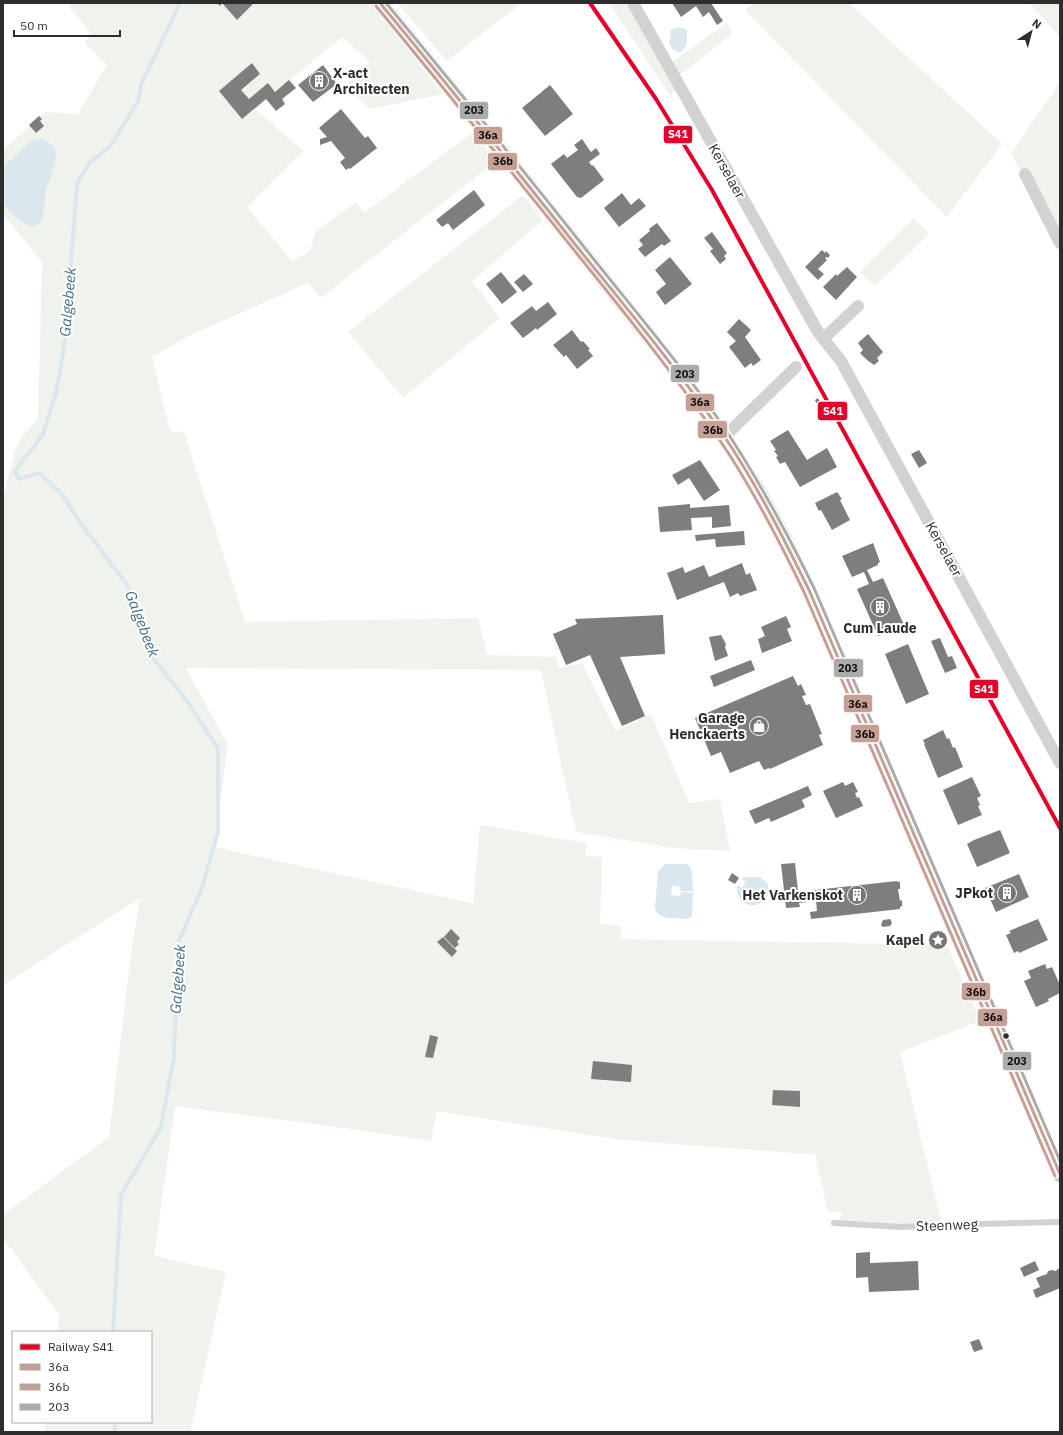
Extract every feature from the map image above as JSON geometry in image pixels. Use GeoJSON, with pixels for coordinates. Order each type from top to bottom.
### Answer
{"type":"FeatureCollection","features":[{"type":"Feature","properties":{"kind":"main road"},"geometry":{"type":"LineString","coordinates":[[380,3],[498,147],[667,359],[724,437],[758,491],[809,590],[1060,1174]]}},
{"type":"Feature","properties":{"kind":"street","name":"Kerselaer"},"geometry":{"type":"LineString","coordinates":[[633,3],[818,332],[841,361],[1060,762]]}},
{"type":"Feature","properties":{"kind":"street"},"geometry":{"type":"LineString","coordinates":[[1025,174],[1060,243]]}},
{"type":"Feature","properties":{"kind":"street"},"geometry":{"type":"LineString","coordinates":[[823,339],[858,306]]}},
{"type":"Feature","properties":{"kind":"street"},"geometry":{"type":"LineString","coordinates":[[724,437],[796,367]]}},
{"type":"Feature","properties":{"kind":"lane","name":"Steenweg"},"geometry":{"type":"LineString","coordinates":[[834,1222],[901,1227],[1060,1222]]}},
{"type":"Feature","properties":{"kind":"shaded area"},"geometry":{"type":"Polygon","coordinates":[[[66,3],[370,3],[443,94],[369,109],[347,85],[370,62],[342,37],[275,92],[256,110],[303,151],[247,207],[292,261],[310,251],[315,232],[356,202],[364,213],[473,132],[496,161],[321,298],[308,283],[189,336],[152,357],[170,431],[184,432],[245,622],[478,618],[487,655],[556,657],[559,668],[582,663],[616,731],[651,714],[689,803],[720,799],[730,851],[673,848],[576,832],[541,670],[186,668],[228,745],[213,847],[473,904],[480,825],[586,843],[586,856],[602,857],[600,924],[621,926],[620,939],[947,945],[980,1021],[900,1052],[941,1220],[941,1231],[833,1226],[844,1212],[828,1212],[815,1154],[622,1140],[437,1111],[431,1141],[367,1131],[175,1106],[154,1256],[226,1272],[191,1429],[201,1432],[44,1432],[45,1423],[152,1423],[152,1331],[57,1331],[60,1316],[3,1238],[3,1215],[109,1137],[130,962],[140,898],[3,985],[3,492],[5,490],[16,448],[23,435],[38,418],[42,262],[3,214],[3,197],[44,212],[47,188],[54,170],[55,157],[52,145],[30,142],[3,167],[3,150],[46,112],[78,114],[107,65],[85,44],[90,32],[66,3]]]}},
{"type":"Feature","properties":{"kind":"shaded area"},"geometry":{"type":"Polygon","coordinates":[[[397,3],[522,3],[447,61],[397,3]]]}},
{"type":"Feature","properties":{"kind":"shaded area"},"geometry":{"type":"Polygon","coordinates":[[[609,3],[628,3],[678,90],[670,95],[609,3]]]}},
{"type":"Feature","properties":{"kind":"shaded area"},"geometry":{"type":"Polygon","coordinates":[[[753,3],[849,3],[1002,144],[947,217],[745,10],[753,3]]]}},
{"type":"Feature","properties":{"kind":"shaded area"},"geometry":{"type":"Polygon","coordinates":[[[1029,3],[1060,3],[1060,37],[1029,3]]]}},
{"type":"Feature","properties":{"kind":"shaded area"},"geometry":{"type":"Polygon","coordinates":[[[727,23],[732,34],[680,75],[672,62],[727,23]]]}},
{"type":"Feature","properties":{"kind":"shaded area"},"geometry":{"type":"Polygon","coordinates":[[[676,28],[687,30],[687,44],[681,52],[673,49],[669,41],[671,36],[670,30],[676,28]]]}},
{"type":"Feature","properties":{"kind":"shaded area"},"geometry":{"type":"Polygon","coordinates":[[[1058,85],[1060,89],[1060,238],[1011,154],[1058,85]]]}},
{"type":"Feature","properties":{"kind":"shaded area"},"geometry":{"type":"Polygon","coordinates":[[[40,139],[49,143],[54,148],[56,160],[46,192],[43,216],[39,223],[34,226],[29,226],[17,218],[3,204],[3,167],[30,142],[40,139]]]}},
{"type":"Feature","properties":{"kind":"shaded area"},"geometry":{"type":"Polygon","coordinates":[[[523,195],[543,220],[472,281],[500,318],[403,398],[348,332],[523,195]]]}},
{"type":"Feature","properties":{"kind":"shaded area"},"geometry":{"type":"Polygon","coordinates":[[[914,218],[929,234],[875,286],[860,272],[914,218]]]}},
{"type":"Feature","properties":{"kind":"shaded area"},"geometry":{"type":"Polygon","coordinates":[[[665,864],[686,864],[690,866],[692,872],[693,891],[680,891],[681,887],[672,886],[671,895],[680,896],[681,892],[693,893],[692,916],[687,919],[673,919],[664,917],[657,912],[655,908],[658,872],[665,864]]]}},
{"type":"Feature","properties":{"kind":"shaded area"},"geometry":{"type":"Polygon","coordinates":[[[745,877],[759,877],[767,882],[768,892],[766,899],[761,903],[754,905],[742,901],[738,894],[737,885],[742,888],[746,882],[741,879],[745,877]]]}},
{"type":"Feature","properties":{"kind":"building"},"geometry":{"type":"Polygon","coordinates":[[[222,3],[254,3],[237,20],[222,3]]]}},
{"type":"Feature","properties":{"kind":"building"},"geometry":{"type":"Polygon","coordinates":[[[672,3],[711,3],[723,21],[717,25],[709,12],[703,17],[696,6],[681,17],[672,3]]]}},
{"type":"Feature","properties":{"kind":"building"},"geometry":{"type":"Polygon","coordinates":[[[252,63],[260,74],[241,90],[249,99],[268,83],[275,92],[289,80],[296,88],[282,99],[285,104],[276,111],[266,99],[242,119],[219,91],[252,63]]]}},
{"type":"Feature","properties":{"kind":"building","name":"X-act Architecten"},"geometry":{"type":"Polygon","coordinates":[[[323,65],[337,84],[313,102],[298,85],[323,65]]]}},
{"type":"Feature","properties":{"kind":"building"},"geometry":{"type":"Polygon","coordinates":[[[550,85],[573,114],[545,136],[522,108],[550,85]]]}},
{"type":"Feature","properties":{"kind":"building"},"geometry":{"type":"Polygon","coordinates":[[[341,109],[365,138],[368,136],[377,148],[350,169],[349,168],[346,170],[340,162],[345,158],[331,141],[320,145],[320,139],[327,137],[319,128],[341,109]]]}},
{"type":"Feature","properties":{"kind":"building"},"geometry":{"type":"Polygon","coordinates":[[[39,116],[42,119],[40,121],[44,126],[36,133],[29,125],[39,116]]]}},
{"type":"Feature","properties":{"kind":"building"},"geometry":{"type":"Polygon","coordinates":[[[582,139],[591,152],[596,148],[600,154],[589,162],[604,180],[581,198],[577,197],[551,164],[564,154],[567,158],[578,150],[574,145],[582,139]]]}},
{"type":"Feature","properties":{"kind":"building"},"geometry":{"type":"Polygon","coordinates":[[[474,190],[485,205],[453,230],[448,223],[442,227],[436,220],[474,190]]]}},
{"type":"Feature","properties":{"kind":"building"},"geometry":{"type":"Polygon","coordinates":[[[622,193],[631,205],[639,198],[646,206],[619,227],[604,208],[622,193]]]}},
{"type":"Feature","properties":{"kind":"building"},"geometry":{"type":"Polygon","coordinates":[[[657,223],[671,241],[664,246],[662,244],[645,257],[638,249],[643,245],[639,240],[657,223]]]}},
{"type":"Feature","properties":{"kind":"building"},"geometry":{"type":"Polygon","coordinates":[[[712,232],[727,253],[724,256],[726,259],[720,264],[710,251],[713,249],[704,238],[712,232]]]}},
{"type":"Feature","properties":{"kind":"building"},"geometry":{"type":"Polygon","coordinates":[[[822,250],[825,253],[826,251],[830,255],[828,258],[825,258],[827,260],[818,269],[824,274],[818,280],[805,267],[822,250]]]}},
{"type":"Feature","properties":{"kind":"building"},"geometry":{"type":"Polygon","coordinates":[[[670,257],[692,284],[665,305],[656,292],[666,284],[655,270],[670,257]]]}},
{"type":"Feature","properties":{"kind":"building"},"geometry":{"type":"Polygon","coordinates":[[[847,267],[857,277],[836,300],[823,287],[836,274],[837,276],[847,267]]]}},
{"type":"Feature","properties":{"kind":"building"},"geometry":{"type":"Polygon","coordinates":[[[501,272],[517,292],[502,304],[486,284],[501,272]]]}},
{"type":"Feature","properties":{"kind":"building"},"geometry":{"type":"Polygon","coordinates":[[[524,274],[533,284],[523,292],[514,282],[524,274]]]}},
{"type":"Feature","properties":{"kind":"building"},"geometry":{"type":"Polygon","coordinates":[[[548,302],[557,314],[537,330],[536,328],[523,338],[510,323],[532,306],[536,311],[548,302]]]}},
{"type":"Feature","properties":{"kind":"building"},"geometry":{"type":"Polygon","coordinates":[[[739,319],[751,330],[745,337],[761,360],[753,366],[751,363],[745,368],[729,347],[736,341],[727,332],[739,319]]]}},
{"type":"Feature","properties":{"kind":"building"},"geometry":{"type":"Polygon","coordinates":[[[572,330],[581,342],[583,341],[590,349],[588,350],[593,356],[577,369],[566,355],[564,357],[553,345],[572,330]]]}},
{"type":"Feature","properties":{"kind":"building"},"geometry":{"type":"Polygon","coordinates":[[[868,334],[883,352],[877,358],[879,361],[874,365],[860,353],[863,350],[858,343],[868,334]]]}},
{"type":"Feature","properties":{"kind":"building"},"geometry":{"type":"Polygon","coordinates":[[[818,398],[822,406],[819,408],[815,400],[818,398]]]}},
{"type":"Feature","properties":{"kind":"building"},"geometry":{"type":"Polygon","coordinates":[[[788,430],[807,460],[827,448],[837,467],[800,487],[785,462],[780,464],[776,457],[778,456],[774,451],[776,450],[770,441],[788,430]]]}},
{"type":"Feature","properties":{"kind":"building"},"geometry":{"type":"Polygon","coordinates":[[[919,450],[927,463],[919,468],[911,454],[919,450]]]}},
{"type":"Feature","properties":{"kind":"building"},"geometry":{"type":"Polygon","coordinates":[[[700,460],[720,490],[704,501],[689,478],[678,485],[672,475],[700,460]]]}},
{"type":"Feature","properties":{"kind":"building"},"geometry":{"type":"Polygon","coordinates":[[[837,492],[842,499],[840,500],[850,520],[832,530],[821,510],[819,511],[815,503],[837,492]]]}},
{"type":"Feature","properties":{"kind":"building"},"geometry":{"type":"Polygon","coordinates":[[[690,504],[690,508],[729,505],[731,526],[712,528],[712,517],[691,518],[692,530],[660,532],[658,507],[690,504]]]}},
{"type":"Feature","properties":{"kind":"building"},"geometry":{"type":"Polygon","coordinates":[[[744,531],[745,545],[716,547],[715,539],[696,541],[695,535],[744,531]]]}},
{"type":"Feature","properties":{"kind":"building","name":"Cum Laude"},"geometry":{"type":"Polygon","coordinates":[[[873,543],[880,562],[878,565],[867,570],[873,582],[883,578],[904,625],[878,636],[857,589],[869,584],[864,572],[852,577],[842,556],[873,543]]]}},
{"type":"Feature","properties":{"kind":"building"},"geometry":{"type":"Polygon","coordinates":[[[742,563],[746,575],[750,573],[757,590],[740,596],[738,593],[730,597],[724,582],[677,600],[667,573],[683,567],[685,573],[704,565],[709,577],[742,563]]]}},
{"type":"Feature","properties":{"kind":"building"},"geometry":{"type":"Polygon","coordinates":[[[663,615],[665,654],[620,657],[645,716],[622,726],[590,655],[566,665],[553,634],[577,624],[575,619],[663,615]]]}},
{"type":"Feature","properties":{"kind":"building"},"geometry":{"type":"Polygon","coordinates":[[[786,616],[791,627],[787,629],[792,641],[762,653],[758,639],[765,636],[761,627],[786,616]]]}},
{"type":"Feature","properties":{"kind":"building"},"geometry":{"type":"Polygon","coordinates":[[[721,635],[726,644],[725,647],[728,656],[715,661],[709,637],[721,635]]]}},
{"type":"Feature","properties":{"kind":"building"},"geometry":{"type":"Polygon","coordinates":[[[940,638],[948,657],[952,656],[957,668],[945,673],[931,641],[940,638]]]}},
{"type":"Feature","properties":{"kind":"building"},"geometry":{"type":"Polygon","coordinates":[[[908,644],[929,694],[906,704],[885,654],[908,644]]]}},
{"type":"Feature","properties":{"kind":"building"},"geometry":{"type":"Polygon","coordinates":[[[751,660],[755,670],[714,687],[710,676],[751,660]]]}},
{"type":"Feature","properties":{"kind":"building","name":"Garage Henckaerts"},"geometry":{"type":"Polygon","coordinates":[[[793,676],[798,686],[801,684],[806,695],[802,696],[806,705],[810,704],[822,734],[819,735],[823,745],[770,769],[764,770],[759,761],[730,773],[721,752],[711,756],[695,718],[793,676]]]}},
{"type":"Feature","properties":{"kind":"building"},"geometry":{"type":"Polygon","coordinates":[[[943,730],[947,739],[949,738],[953,748],[955,747],[963,767],[938,778],[923,740],[943,730]]]}},
{"type":"Feature","properties":{"kind":"building"},"geometry":{"type":"Polygon","coordinates":[[[972,777],[981,796],[977,798],[980,805],[978,806],[982,815],[958,825],[943,790],[972,777]]]}},
{"type":"Feature","properties":{"kind":"building"},"geometry":{"type":"Polygon","coordinates":[[[843,782],[845,786],[853,782],[858,792],[855,793],[857,798],[859,797],[863,806],[836,818],[823,791],[843,782]]]}},
{"type":"Feature","properties":{"kind":"building"},"geometry":{"type":"Polygon","coordinates":[[[808,786],[812,795],[802,800],[805,807],[771,822],[769,818],[755,824],[749,811],[808,786]]]}},
{"type":"Feature","properties":{"kind":"building"},"geometry":{"type":"Polygon","coordinates":[[[1000,830],[1010,853],[977,867],[967,844],[1000,830]]]}},
{"type":"Feature","properties":{"kind":"building"},"geometry":{"type":"Polygon","coordinates":[[[795,863],[798,891],[805,891],[806,902],[799,903],[800,907],[786,908],[781,864],[795,863]]]}},
{"type":"Feature","properties":{"kind":"building"},"geometry":{"type":"Polygon","coordinates":[[[732,873],[739,878],[735,884],[728,880],[732,873]]]}},
{"type":"Feature","properties":{"kind":"building","name":"JPkot"},"geometry":{"type":"Polygon","coordinates":[[[1019,874],[1029,897],[996,912],[985,888],[1019,874]]]}},
{"type":"Feature","properties":{"kind":"building","name":"Het Varkenskot"},"geometry":{"type":"Polygon","coordinates":[[[897,881],[900,882],[900,889],[898,889],[900,901],[902,900],[902,906],[900,909],[811,919],[810,912],[817,911],[815,890],[897,881]]]}},
{"type":"Feature","properties":{"kind":"building"},"geometry":{"type":"Polygon","coordinates":[[[890,919],[892,923],[890,926],[883,927],[881,925],[883,920],[890,919]]]}},
{"type":"Feature","properties":{"kind":"building"},"geometry":{"type":"Polygon","coordinates":[[[1038,919],[1048,940],[1019,953],[1018,951],[1014,953],[1006,935],[1011,933],[1009,931],[1038,919]]]}},
{"type":"Feature","properties":{"kind":"building"},"geometry":{"type":"Polygon","coordinates":[[[451,929],[460,938],[457,942],[459,944],[455,948],[444,937],[451,929]]]}},
{"type":"Feature","properties":{"kind":"building"},"geometry":{"type":"Polygon","coordinates":[[[443,937],[457,951],[452,957],[437,942],[443,937]]]}},
{"type":"Feature","properties":{"kind":"building"},"geometry":{"type":"Polygon","coordinates":[[[1045,964],[1047,969],[1052,967],[1060,985],[1060,993],[1048,999],[1049,1001],[1036,1007],[1024,981],[1031,978],[1028,971],[1045,964]]]}},
{"type":"Feature","properties":{"kind":"building"},"geometry":{"type":"Polygon","coordinates":[[[430,1035],[438,1037],[433,1058],[425,1057],[430,1035]]]}},
{"type":"Feature","properties":{"kind":"building"},"geometry":{"type":"Polygon","coordinates":[[[593,1061],[632,1065],[631,1082],[591,1079],[593,1061]]]}},
{"type":"Feature","properties":{"kind":"building"},"geometry":{"type":"Polygon","coordinates":[[[773,1090],[800,1091],[800,1107],[772,1105],[773,1090]]]}},
{"type":"Feature","properties":{"kind":"building"},"geometry":{"type":"Polygon","coordinates":[[[870,1252],[870,1263],[918,1261],[919,1290],[869,1292],[868,1277],[856,1278],[856,1253],[870,1252]]]}},
{"type":"Feature","properties":{"kind":"building"},"geometry":{"type":"Polygon","coordinates":[[[1035,1261],[1039,1270],[1024,1277],[1020,1268],[1035,1261]]]}},
{"type":"Feature","properties":{"kind":"building"},"geometry":{"type":"Polygon","coordinates":[[[1060,1268],[1060,1288],[1036,1298],[1033,1290],[1040,1287],[1036,1278],[1047,1274],[1048,1271],[1055,1271],[1060,1268]]]}},
{"type":"Feature","properties":{"kind":"building"},"geometry":{"type":"Polygon","coordinates":[[[979,1339],[983,1349],[974,1352],[970,1342],[979,1339]]]}},
{"type":"Feature","properties":{"kind":"waterway","name":"Galgebeek"},"geometry":{"type":"LineString","coordinates":[[113,1331],[121,1195],[161,1127],[174,1057],[178,943],[202,888],[218,832],[218,748],[187,701],[153,658],[127,585],[79,521],[64,497],[40,473],[19,479],[15,471],[43,434],[56,393],[64,348],[77,184],[89,163],[110,147],[138,101],[141,85],[180,3]]}},
{"type":"Feature","properties":{"kind":"waterway","name":"Galgebeek"},"geometry":{"type":"LineString","coordinates":[[114,1423],[115,1432]]}},
{"type":"Feature","properties":{"kind":"rail line","name":"S41"},"geometry":{"type":"LineString","coordinates":[[590,3],[656,99],[712,190],[1060,828]]}},
{"type":"Feature","properties":{"kind":"transit line","name":"36a"},"geometry":{"type":"LineString","coordinates":[[380,3],[480,125],[671,364],[724,436],[748,473],[809,590],[1060,1174]]}},
{"type":"Feature","properties":{"kind":"transit line","name":"203"},"geometry":{"type":"LineString","coordinates":[[386,3],[677,363],[695,386],[741,453],[784,529],[814,588],[1060,1161]]}},
{"type":"Feature","properties":{"kind":"transit line","name":"36b"},"geometry":{"type":"LineString","coordinates":[[376,6],[648,343],[719,439],[754,495],[775,533],[804,592],[1055,1176]]}},
{"type":"Feature","properties":{"kind":"place","name":"X-act Architecten"},"geometry":{"type":"Point","coordinates":[319,81]}},
{"type":"Feature","properties":{"kind":"place","name":"Cum Laude"},"geometry":{"type":"Point","coordinates":[880,607]}},
{"type":"Feature","properties":{"kind":"place","name":"Garage Henckaerts"},"geometry":{"type":"Point","coordinates":[759,726]}},
{"type":"Feature","properties":{"kind":"place","name":"JPkot"},"geometry":{"type":"Point","coordinates":[1007,893]}},
{"type":"Feature","properties":{"kind":"place","name":"Het Varkenskot"},"geometry":{"type":"Point","coordinates":[857,895]}},
{"type":"Feature","properties":{"kind":"place","name":"Kapel"},"geometry":{"type":"Point","coordinates":[938,940]}}]}
